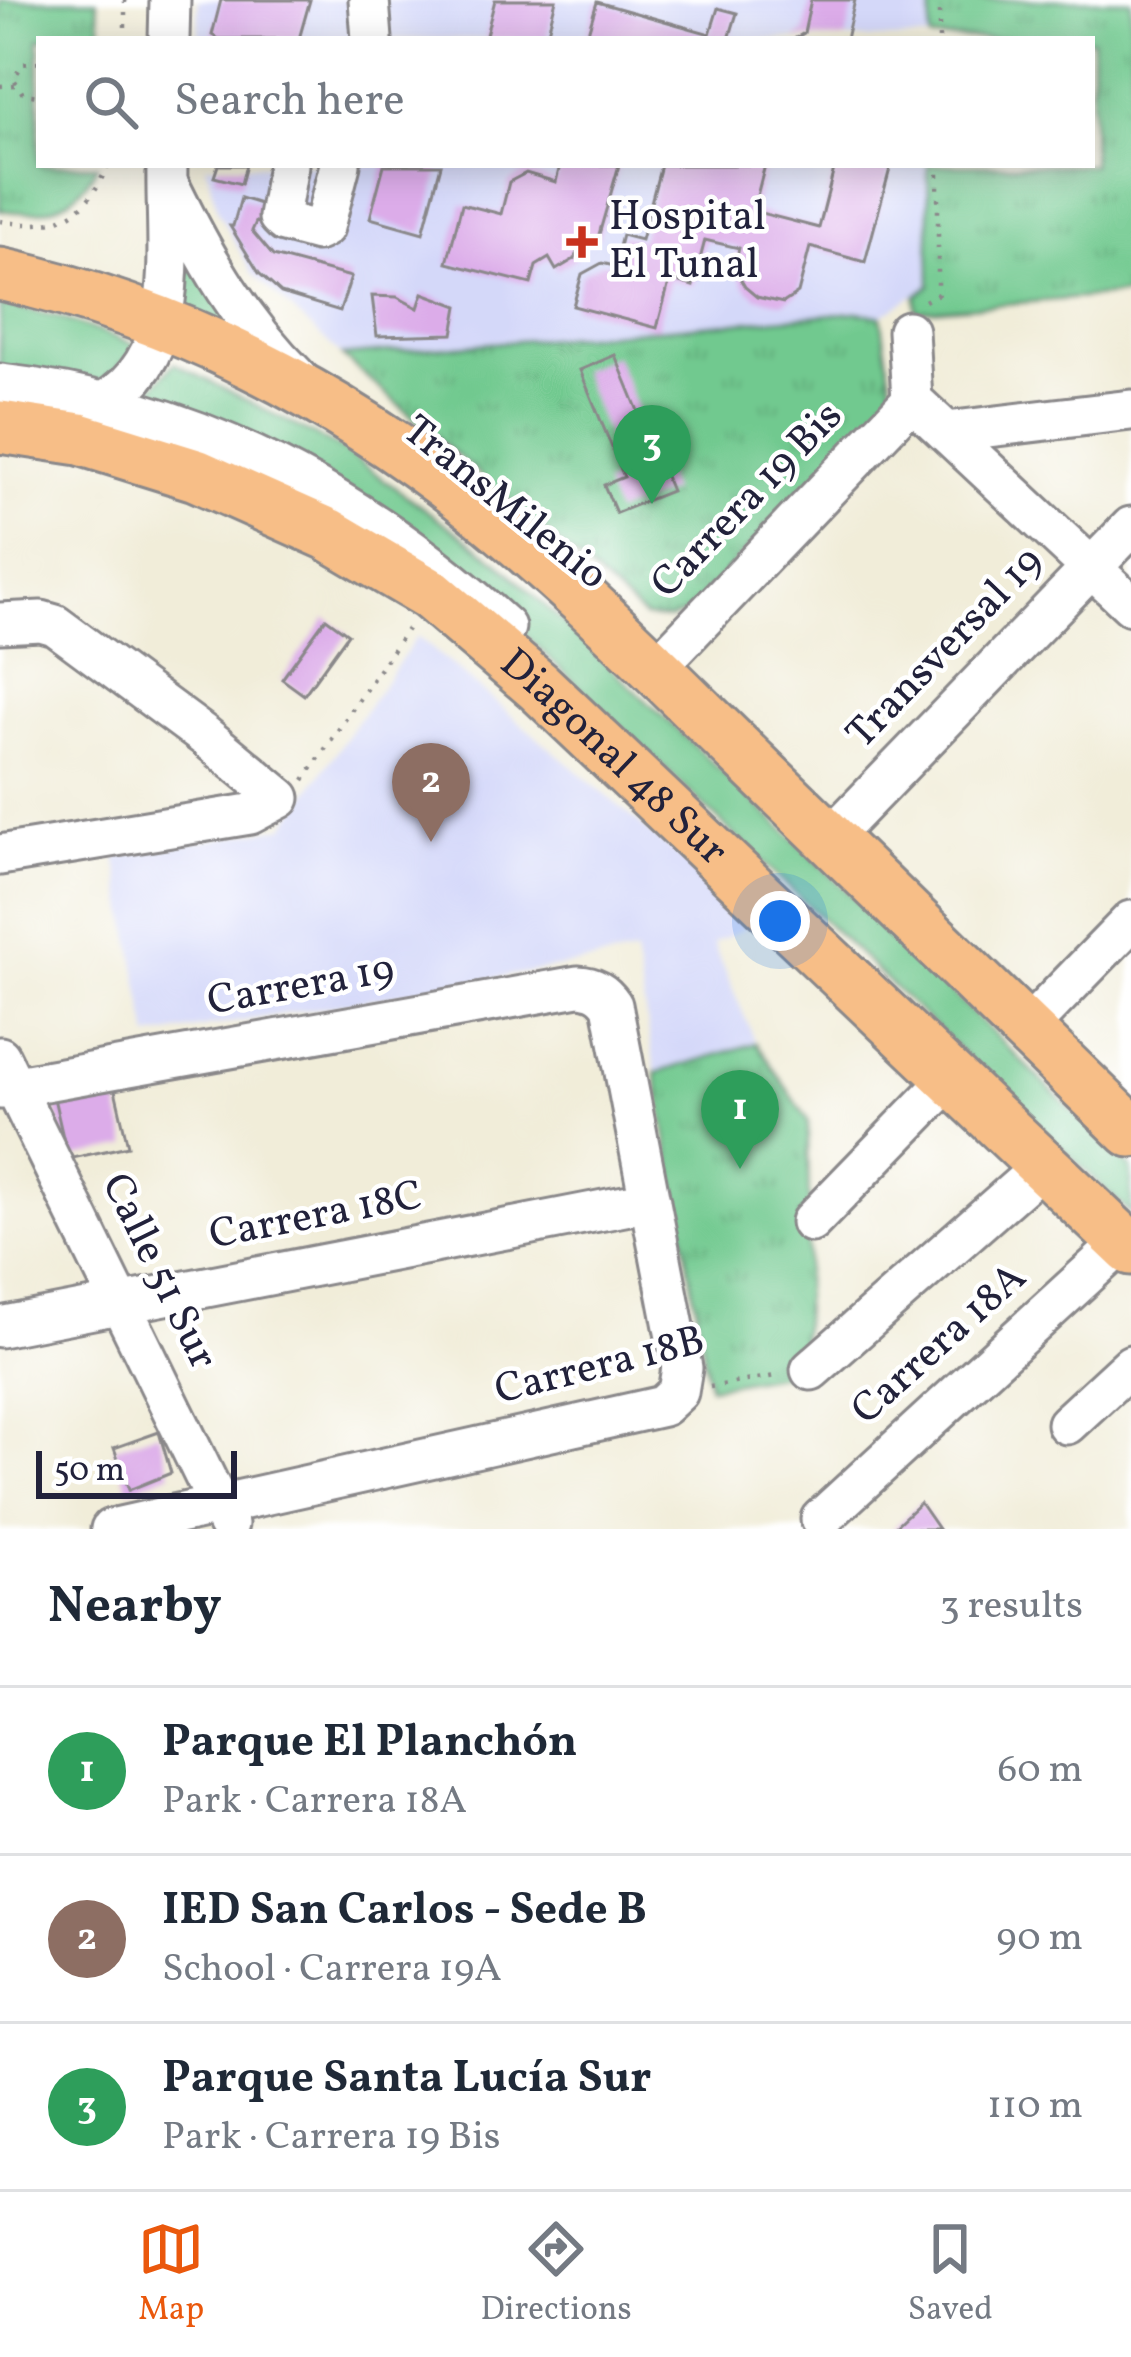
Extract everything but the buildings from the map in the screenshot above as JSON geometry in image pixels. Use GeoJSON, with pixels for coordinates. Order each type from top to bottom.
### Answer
{"type":"FeatureCollection","features":[{"type":"Feature","properties":{"kind":"main road"},"geometry":{"type":"LineString","coordinates":[[0,274],[101,299],[160,332],[335,407],[477,508],[655,668],[1131,1131]]}},
{"type":"Feature","properties":{"kind":"main road","name":"Diagonal 48 Sur"},"geometry":{"type":"LineString","coordinates":[[2,413],[196,475],[328,534],[430,594],[538,686],[1043,1166],[1128,1238]]}},
{"type":"Feature","properties":{"kind":"street"},"geometry":{"type":"LineString","coordinates":[[169,36],[170,0]]}},
{"type":"Feature","properties":{"kind":"street"},"geometry":{"type":"LineString","coordinates":[[369,0],[372,36]]}},
{"type":"Feature","properties":{"kind":"street"},"geometry":{"type":"LineString","coordinates":[[287,168],[279,217],[317,231],[324,227],[339,168]]}},
{"type":"Feature","properties":{"kind":"street"},"geometry":{"type":"LineString","coordinates":[[2,413],[61,421],[108,402],[136,376],[160,332],[167,172]]}},
{"type":"Feature","properties":{"kind":"street"},"geometry":{"type":"LineString","coordinates":[[167,172],[214,275],[239,313],[268,348],[335,407]]}},
{"type":"Feature","properties":{"kind":"street","name":"TransMilenio"},"geometry":{"type":"LineString","coordinates":[[0,294],[160,332],[398,474],[478,535],[641,682],[1131,1156]]}},
{"type":"Feature","properties":{"kind":"street"},"geometry":{"type":"LineString","coordinates":[[908,332],[911,400],[1131,605]]}},
{"type":"Feature","properties":{"kind":"street","name":"Carrera 19 Bis"},"geometry":{"type":"LineString","coordinates":[[655,668],[911,400]]}},
{"type":"Feature","properties":{"kind":"street"},"geometry":{"type":"LineString","coordinates":[[108,402],[201,434],[291,473],[372,519],[445,572],[613,725],[1128,1238]]}},
{"type":"Feature","properties":{"kind":"street"},"geometry":{"type":"LineString","coordinates":[[946,432],[1131,410]]}},
{"type":"Feature","properties":{"kind":"street","name":"Transversal 19"},"geometry":{"type":"LineString","coordinates":[[830,838],[1131,527]]}},
{"type":"Feature","properties":{"kind":"street"},"geometry":{"type":"LineString","coordinates":[[0,855],[250,814],[280,799],[206,736],[55,625],[12,622]]}},
{"type":"Feature","properties":{"kind":"street"},"geometry":{"type":"LineString","coordinates":[[1026,1029],[1131,921]]}},
{"type":"Feature","properties":{"kind":"street","name":"Carrera 19"},"geometry":{"type":"LineString","coordinates":[[5,1078],[592,987],[612,1005],[650,1201]]}},
{"type":"Feature","properties":{"kind":"street","name":"Calle 51 Sur"},"geometry":{"type":"LineString","coordinates":[[5,1078],[224,1517]]}},
{"type":"Feature","properties":{"kind":"street"},"geometry":{"type":"LineString","coordinates":[[811,1222],[950,1078]]}},
{"type":"Feature","properties":{"kind":"street"},"geometry":{"type":"LineString","coordinates":[[811,1370],[1043,1166]]}},
{"type":"Feature","properties":{"kind":"street"},"geometry":{"type":"LineString","coordinates":[[650,1201],[682,1368],[678,1392]]}},
{"type":"Feature","properties":{"kind":"street","name":"Carrera 18C"},"geometry":{"type":"LineString","coordinates":[[0,1327],[650,1201]]}},
{"type":"Feature","properties":{"kind":"street","name":"Carrera 18A"},"geometry":{"type":"LineString","coordinates":[[821,1519],[1128,1238]]}},
{"type":"Feature","properties":{"kind":"street"},"geometry":{"type":"LineString","coordinates":[[1067,1424],[1131,1365]]}},
{"type":"Feature","properties":{"kind":"street","name":"Carrera 18B"},"geometry":{"type":"LineString","coordinates":[[111,1529],[224,1517],[663,1406],[678,1392]]}},
{"type":"Feature","properties":{"kind":"path"},"geometry":{"type":"LineString","coordinates":[[125,0],[125,36]]}},
{"type":"Feature","properties":{"kind":"path"},"geometry":{"type":"LineString","coordinates":[[938,36],[939,0]]}},
{"type":"Feature","properties":{"kind":"path"},"geometry":{"type":"LineString","coordinates":[[36,62],[22,64],[15,74],[23,94],[36,96]]}},
{"type":"Feature","properties":{"kind":"path"},"geometry":{"type":"LineString","coordinates":[[0,86],[16,85]]}},
{"type":"Feature","properties":{"kind":"path"},"geometry":{"type":"LineString","coordinates":[[0,221],[35,224],[75,215],[92,198],[107,168]]}},
{"type":"Feature","properties":{"kind":"path"},"geometry":{"type":"LineString","coordinates":[[908,332],[907,310],[938,294],[938,168]]}},
{"type":"Feature","properties":{"kind":"path"},"geometry":{"type":"LineString","coordinates":[[280,799],[303,781],[430,594]]}},
{"type":"Feature","properties":{"kind":"path","name":"Carrera 18B"},"geometry":{"type":"LineString","coordinates":[[678,1392],[811,1370]]}},
{"type":"Feature","properties":{"kind":"shaded area"},"geometry":{"type":"Polygon","coordinates":[[[198,0],[931,0],[930,36],[199,36],[198,0]]]}},
{"type":"Feature","properties":{"kind":"shaded area","name":"Hospital El Tunal"},"geometry":{"type":"Polygon","coordinates":[[[207,168],[928,168],[930,285],[881,316],[857,312],[342,356],[252,273],[218,212],[207,168]]]}},
{"type":"Feature","properties":{"kind":"shaded area"},"geometry":{"type":"Polygon","coordinates":[[[417,636],[734,903],[744,929],[713,943],[756,1043],[656,1073],[635,954],[149,1037],[116,857],[284,827],[417,636]]]}},
{"type":"Feature","properties":{"kind":"green space"},"geometry":{"type":"Polygon","coordinates":[[[0,0],[97,0],[102,36],[36,36],[36,168],[95,168],[80,190],[58,206],[31,212],[0,210],[0,0]]]}},
{"type":"Feature","properties":{"kind":"green space"},"geometry":{"type":"Polygon","coordinates":[[[931,0],[1131,0],[1131,294],[916,311],[916,296],[930,285],[928,168],[1095,168],[1095,36],[930,36],[931,0]]]}},
{"type":"Feature","properties":{"kind":"green space"},"geometry":{"type":"Polygon","coordinates":[[[183,247],[258,357],[182,317],[183,247]]]}},
{"type":"Feature","properties":{"kind":"green space"},"geometry":{"type":"Polygon","coordinates":[[[0,304],[58,317],[139,346],[106,380],[82,386],[0,375],[0,304]]]}},
{"type":"Feature","properties":{"kind":"green space"},"geometry":{"type":"Polygon","coordinates":[[[857,312],[881,316],[893,395],[688,612],[670,619],[644,617],[342,356],[857,312]]]}},
{"type":"Feature","properties":{"kind":"green space"},"geometry":{"type":"Polygon","coordinates":[[[174,363],[343,450],[497,561],[799,844],[1131,1168],[1131,1214],[500,611],[141,401],[174,363]]]}},
{"type":"Feature","properties":{"kind":"green space"},"geometry":{"type":"Polygon","coordinates":[[[756,1043],[808,1120],[809,1219],[800,1371],[709,1387],[656,1073],[756,1043]]]}},
{"type":"Feature","properties":{"kind":"place","name":"Hospital El Tunal"},"geometry":{"type":"Point","coordinates":[582,242]}},
{"type":"Feature","properties":{"kind":"place","name":"Parque Santa Lucía Sur"},"geometry":{"type":"Point","coordinates":[652,504]}},
{"type":"Feature","properties":{"kind":"place","name":"IED San Carlos - Sede B"},"geometry":{"type":"Point","coordinates":[431,842]}},
{"type":"Feature","properties":{"kind":"place","name":"Parque El Planchón"},"geometry":{"type":"Point","coordinates":[740,1169]}}]}
